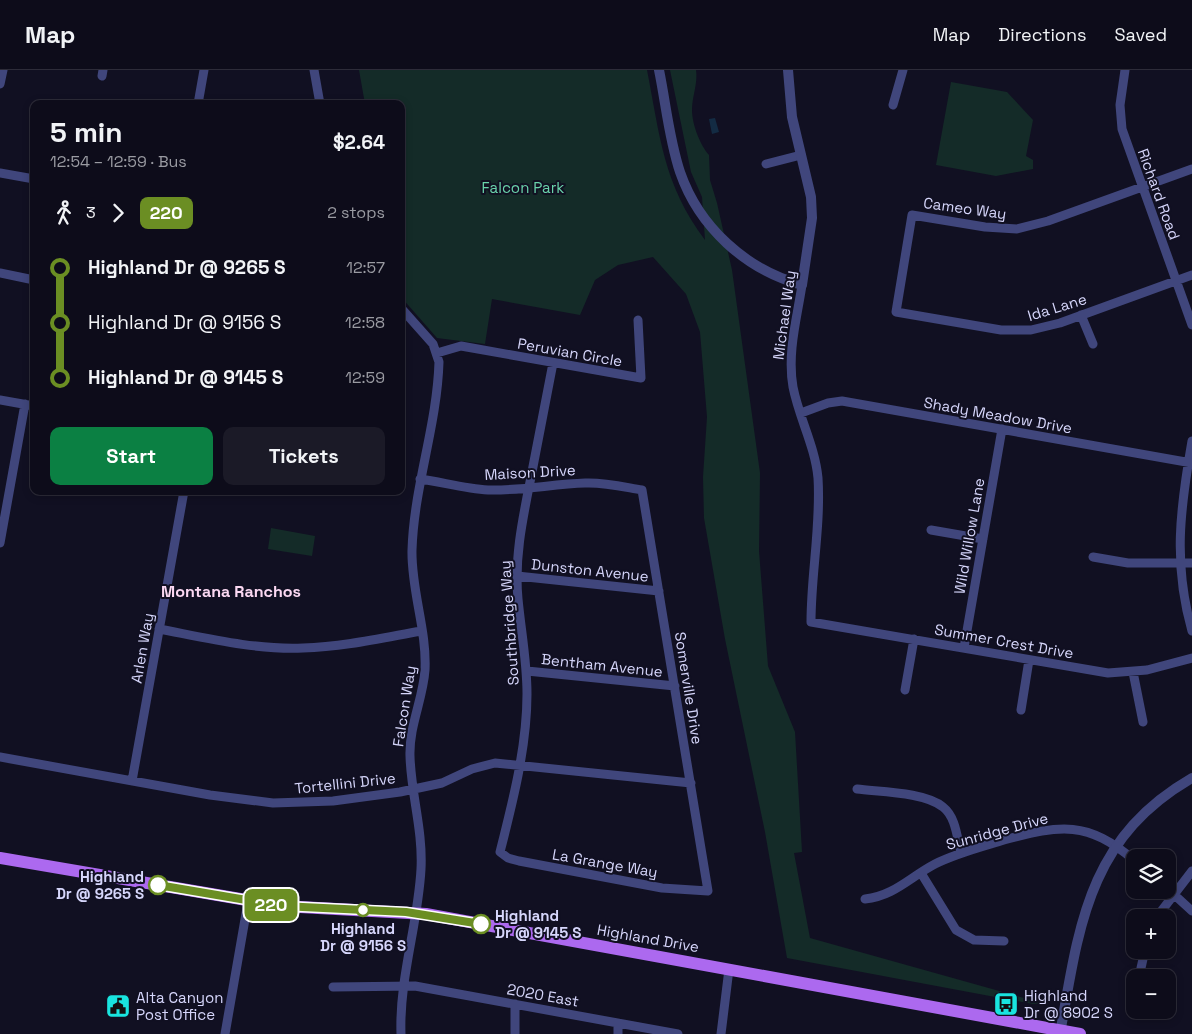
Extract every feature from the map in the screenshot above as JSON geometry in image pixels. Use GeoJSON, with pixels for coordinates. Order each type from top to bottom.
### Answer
{"type":"FeatureCollection","features":[{"type":"Feature","properties":{"kind":"main road","name":"Highland Drive"},"geometry":{"type":"LineString","coordinates":[[0,858],[248,902],[306,908],[416,912],[1060,1032],[1080,1034]]}},
{"type":"Feature","properties":{"kind":"street"},"geometry":{"type":"LineString","coordinates":[[0,84],[3,70]]}},
{"type":"Feature","properties":{"kind":"street"},"geometry":{"type":"LineString","coordinates":[[199,100],[204,70]]}},
{"type":"Feature","properties":{"kind":"street"},"geometry":{"type":"LineString","coordinates":[[314,70],[319,100]]}},
{"type":"Feature","properties":{"kind":"street"},"geometry":{"type":"LineString","coordinates":[[659,70],[680,170],[699,212],[715,232],[738,253],[767,271],[802,285]]}},
{"type":"Feature","properties":{"kind":"street","name":"Michael Way"},"geometry":{"type":"LineString","coordinates":[[788,70],[792,117],[811,196],[812,218],[792,345],[791,367],[793,386],[816,461],[818,480],[811,622]]}},
{"type":"Feature","properties":{"kind":"street"},"geometry":{"type":"LineString","coordinates":[[893,105],[903,70]]}},
{"type":"Feature","properties":{"kind":"street","name":"Richard Road"},"geometry":{"type":"LineString","coordinates":[[1125,70],[1120,116],[1126,143],[1192,325]]}},
{"type":"Feature","properties":{"kind":"street"},"geometry":{"type":"LineString","coordinates":[[766,164],[801,155]]}},
{"type":"Feature","properties":{"kind":"street","name":"Cameo Way"},"geometry":{"type":"LineString","coordinates":[[896,312],[912,215],[986,227],[1017,229],[1048,222],[1192,169]]}},
{"type":"Feature","properties":{"kind":"street"},"geometry":{"type":"LineString","coordinates":[[0,173],[30,178]]}},
{"type":"Feature","properties":{"kind":"street"},"geometry":{"type":"LineString","coordinates":[[0,274],[30,279]]}},
{"type":"Feature","properties":{"kind":"street","name":"Ida Lane"},"geometry":{"type":"LineString","coordinates":[[896,312],[1016,331],[1046,327],[1192,275]]}},
{"type":"Feature","properties":{"kind":"street"},"geometry":{"type":"LineString","coordinates":[[405,312],[428,337],[437,353]]}},
{"type":"Feature","properties":{"kind":"street"},"geometry":{"type":"LineString","coordinates":[[1082,315],[1093,344]]}},
{"type":"Feature","properties":{"kind":"street","name":"Peruvian Circle"},"geometry":{"type":"LineString","coordinates":[[437,353],[461,346],[641,378],[638,320]]}},
{"type":"Feature","properties":{"kind":"street","name":"Falcon Way"},"geometry":{"type":"LineString","coordinates":[[401,1034],[403,984],[416,912],[421,843],[410,754],[411,734],[425,671],[413,579],[412,553],[420,478],[437,386],[437,353]]}},
{"type":"Feature","properties":{"kind":"street","name":"Southbridge Way"},"geometry":{"type":"LineString","coordinates":[[500,852],[525,727],[527,671],[517,576],[521,530],[553,363]]}},
{"type":"Feature","properties":{"kind":"street"},"geometry":{"type":"LineString","coordinates":[[0,400],[29,405],[0,543]]}},
{"type":"Feature","properties":{"kind":"street","name":"Shady Meadow Drive"},"geometry":{"type":"LineString","coordinates":[[801,413],[828,403],[842,402],[1190,463]]}},
{"type":"Feature","properties":{"kind":"street","name":"Wild Willow Lane"},"geometry":{"type":"LineString","coordinates":[[964,648],[1002,429]]}},
{"type":"Feature","properties":{"kind":"street"},"geometry":{"type":"LineString","coordinates":[[1192,441],[1190,463],[1180,516],[1179,562],[1186,610],[1192,631]]}},
{"type":"Feature","properties":{"kind":"street","name":"Maison Drive"},"geometry":{"type":"LineString","coordinates":[[420,478],[477,489],[529,488],[592,483],[642,490]]}},
{"type":"Feature","properties":{"kind":"street","name":"Somerville Drive"},"geometry":{"type":"LineString","coordinates":[[642,490],[708,891]]}},
{"type":"Feature","properties":{"kind":"street","name":"Arlen Way"},"geometry":{"type":"LineString","coordinates":[[132,781],[183,495]]}},
{"type":"Feature","properties":{"kind":"street"},"geometry":{"type":"LineString","coordinates":[[931,530],[983,539]]}},
{"type":"Feature","properties":{"kind":"street"},"geometry":{"type":"LineString","coordinates":[[1093,557],[1128,563],[1192,563]]}},
{"type":"Feature","properties":{"kind":"street","name":"Dunston Avenue"},"geometry":{"type":"LineString","coordinates":[[517,576],[659,591]]}},
{"type":"Feature","properties":{"kind":"street","name":"Summer Crest Drive"},"geometry":{"type":"LineString","coordinates":[[811,622],[1108,673],[1133,672],[1192,658]]}},
{"type":"Feature","properties":{"kind":"street"},"geometry":{"type":"LineString","coordinates":[[159,629],[251,645],[303,648],[354,643],[421,631]]}},
{"type":"Feature","properties":{"kind":"street"},"geometry":{"type":"LineString","coordinates":[[905,690],[914,639]]}},
{"type":"Feature","properties":{"kind":"street"},"geometry":{"type":"LineString","coordinates":[[1021,710],[1029,660]]}},
{"type":"Feature","properties":{"kind":"street","name":"Bentham Avenue"},"geometry":{"type":"LineString","coordinates":[[527,671],[675,686]]}},
{"type":"Feature","properties":{"kind":"street"},"geometry":{"type":"LineString","coordinates":[[1133,672],[1144,722]]}},
{"type":"Feature","properties":{"kind":"street","name":"Tortellini Drive"},"geometry":{"type":"LineString","coordinates":[[0,757],[242,800],[273,803],[334,801],[414,789],[442,783],[485,765],[518,765],[691,783]]}},
{"type":"Feature","properties":{"kind":"street"},"geometry":{"type":"LineString","coordinates":[[1060,1032],[1075,954],[1089,899],[1115,846],[1136,821],[1155,803],[1192,778]]}},
{"type":"Feature","properties":{"kind":"street"},"geometry":{"type":"LineString","coordinates":[[857,789],[917,797],[944,807],[953,822],[960,853]]}},
{"type":"Feature","properties":{"kind":"street","name":"Sunridge Drive"},"geometry":{"type":"LineString","coordinates":[[865,899],[878,898],[893,892],[922,873],[960,853],[1055,828],[1090,833],[1115,846],[1126,855]]}},
{"type":"Feature","properties":{"kind":"street","name":"La Grange Way"},"geometry":{"type":"LineString","coordinates":[[500,852],[508,858],[519,861],[662,888],[708,891]]}},
{"type":"Feature","properties":{"kind":"street"},"geometry":{"type":"LineString","coordinates":[[1176,887],[1192,872]]}},
{"type":"Feature","properties":{"kind":"street"},"geometry":{"type":"LineString","coordinates":[[922,873],[956,930],[974,940],[1004,941]]}},
{"type":"Feature","properties":{"kind":"street"},"geometry":{"type":"LineString","coordinates":[[1176,897],[1192,911]]}},
{"type":"Feature","properties":{"kind":"street"},"geometry":{"type":"LineString","coordinates":[[226,1034],[248,902]]}},
{"type":"Feature","properties":{"kind":"street"},"geometry":{"type":"LineString","coordinates":[[1141,968],[1143,959]]}},
{"type":"Feature","properties":{"kind":"street"},"geometry":{"type":"LineString","coordinates":[[721,1034],[729,969]]}},
{"type":"Feature","properties":{"kind":"street","name":"2020 East"},"geometry":{"type":"LineString","coordinates":[[333,987],[403,984],[678,1034]]}},
{"type":"Feature","properties":{"kind":"street"},"geometry":{"type":"LineString","coordinates":[[515,1004],[515,1034]]}},
{"type":"Feature","properties":{"kind":"street"},"geometry":{"type":"LineString","coordinates":[[618,1023],[618,1034]]}},
{"type":"Feature","properties":{"kind":"green space","name":"Falcon Park"},"geometry":{"type":"Polygon","coordinates":[[[359,70],[647,70],[665,159],[680,199],[705,240],[702,197],[691,172],[670,70],[696,70],[692,116],[700,140],[709,155],[710,180],[732,270],[760,473],[759,551],[768,666],[795,732],[802,852],[794,853],[810,938],[1042,1003],[1033,1004],[787,958],[765,832],[725,639],[704,518],[703,477],[707,417],[700,332],[686,294],[653,257],[618,265],[595,280],[580,315],[492,299],[485,344],[437,338],[405,302],[405,100],[364,100],[359,70]]]}},
{"type":"Feature","properties":{"kind":"green space"},"geometry":{"type":"Polygon","coordinates":[[[951,82],[1007,92],[1033,120],[1026,156],[1033,160],[1033,169],[996,176],[936,165],[951,82]]]}},
{"type":"Feature","properties":{"kind":"green space"},"geometry":{"type":"Polygon","coordinates":[[[271,528],[315,536],[312,556],[268,549],[271,528]]]}},
{"type":"Feature","properties":{"kind":"water"},"geometry":{"type":"Polygon","coordinates":[[[715,118],[719,132],[712,134],[709,119],[715,118]]]}},
{"type":"Feature","properties":{"kind":"bus line","name":"220"},"geometry":{"type":"LineString","coordinates":[[158,885],[248,902],[306,908],[406,912],[481,924]]}},
{"type":"Feature","properties":{"kind":"place","name":"Highland Dr @ 9265 S"},"geometry":{"type":"Point","coordinates":[158,885]}},
{"type":"Feature","properties":{"kind":"place","name":"Highland Dr @ 9156 S"},"geometry":{"type":"Point","coordinates":[363,910]}},
{"type":"Feature","properties":{"kind":"place","name":"Highland Dr @ 9145 S"},"geometry":{"type":"Point","coordinates":[481,924]}},
{"type":"Feature","properties":{"kind":"place","name":"Highland Dr @ 8902 S"},"geometry":{"type":"Point","coordinates":[1006,1004]}},
{"type":"Feature","properties":{"kind":"place","name":"Alta Canyon Post Office"},"geometry":{"type":"Point","coordinates":[118,1006]}},
{"type":"Feature","properties":{"kind":"district","name":"Montana Ranchos"},"geometry":{"type":"Point","coordinates":[231,591]}}]}
